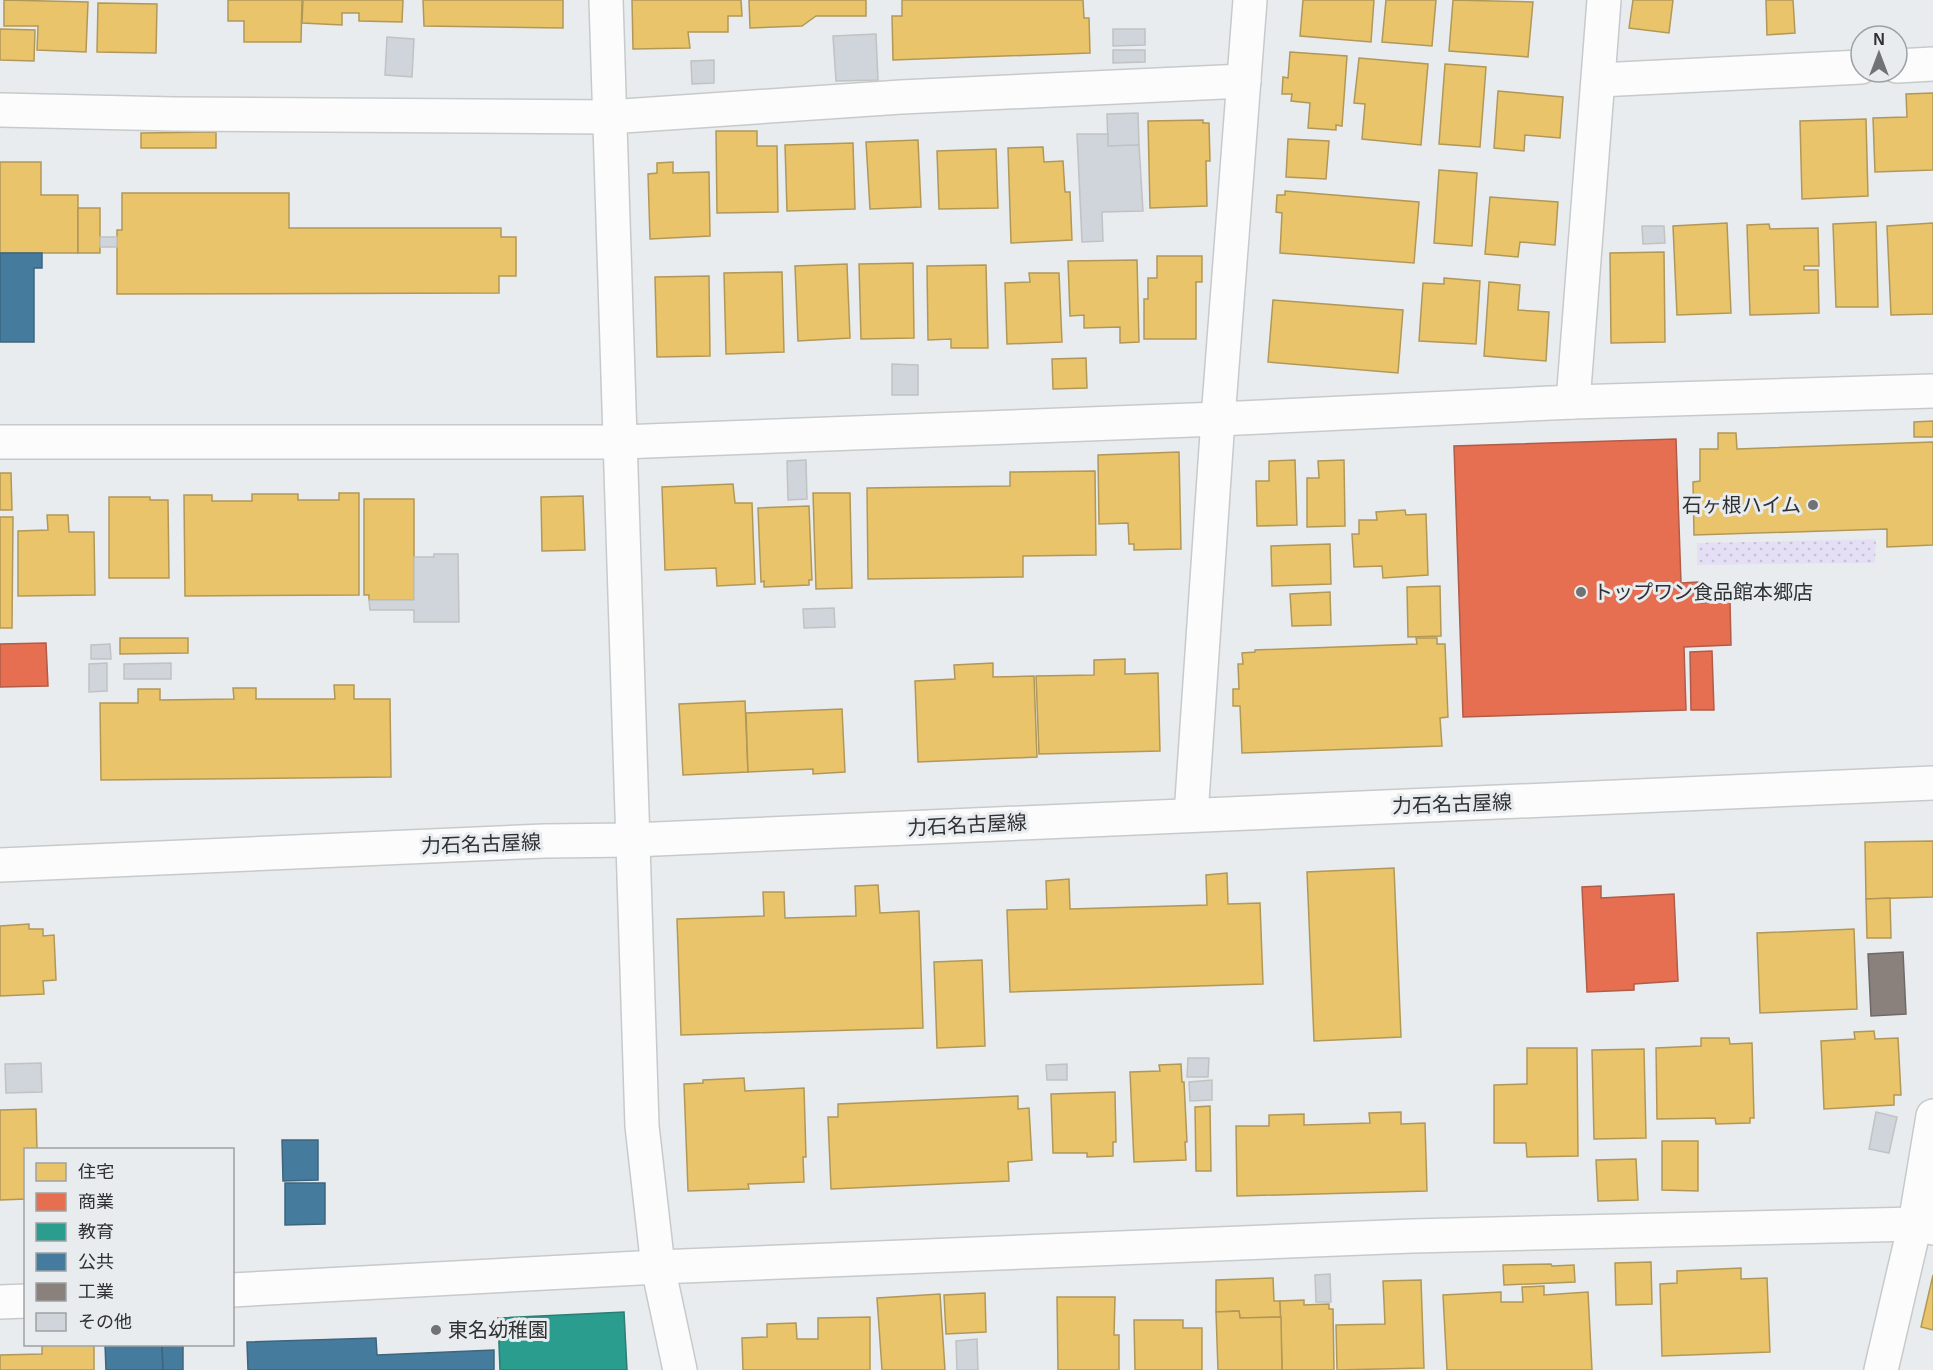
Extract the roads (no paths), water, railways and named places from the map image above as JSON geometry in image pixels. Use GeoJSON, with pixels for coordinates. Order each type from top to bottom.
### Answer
{"type":"FeatureCollection","features":[{"type":"Feature","properties":{"kind":"street"},"geometry":{"type":"LineString","coordinates":[[606,0],[642,1126],[658,1267],[680,1370]]}},
{"type":"Feature","properties":{"kind":"street"},"geometry":{"type":"LineString","coordinates":[[1191,815],[1250,0]]}},
{"type":"Feature","properties":{"kind":"street"},"geometry":{"type":"LineString","coordinates":[[1573,402],[1604,0]]}},
{"type":"Feature","properties":{"kind":"street"},"geometry":{"type":"LineString","coordinates":[[1909,65],[1933,64]]}},
{"type":"Feature","properties":{"kind":"street"},"geometry":{"type":"LineString","coordinates":[[1599,80],[1849,68]]}},
{"type":"Feature","properties":{"kind":"street"},"geometry":{"type":"LineString","coordinates":[[0,110],[174,114],[609,117],[901,97],[1244,81]]}},
{"type":"Feature","properties":{"kind":"street"},"geometry":{"type":"LineString","coordinates":[[0,442],[621,442],[1218,419],[1573,402],[1933,391]]}},
{"type":"Feature","properties":{"kind":"street","name":"力石名古屋線"},"geometry":{"type":"LineString","coordinates":[[0,865],[533,841],[633,840],[1933,783]]}},
{"type":"Feature","properties":{"kind":"street"},"geometry":{"type":"LineString","coordinates":[[1881,1370],[1924,1226],[1933,1116]]}},
{"type":"Feature","properties":{"kind":"street"},"geometry":{"type":"LineString","coordinates":[[234,1290],[658,1267],[1412,1236],[1924,1226]]}},
{"type":"Feature","properties":{"kind":"street"},"geometry":{"type":"LineString","coordinates":[[0,1302],[24,1301]]}},
{"type":"Feature","properties":{"kind":"place","name":"石ヶ根ハイム"},"geometry":{"type":"Point","coordinates":[1813,505]}},
{"type":"Feature","properties":{"kind":"place","name":"トップワン食品館本郷店"},"geometry":{"type":"Point","coordinates":[1581,592]}},
{"type":"Feature","properties":{"kind":"place","name":"東名幼稚園"},"geometry":{"type":"Point","coordinates":[436,1330]}}]}
